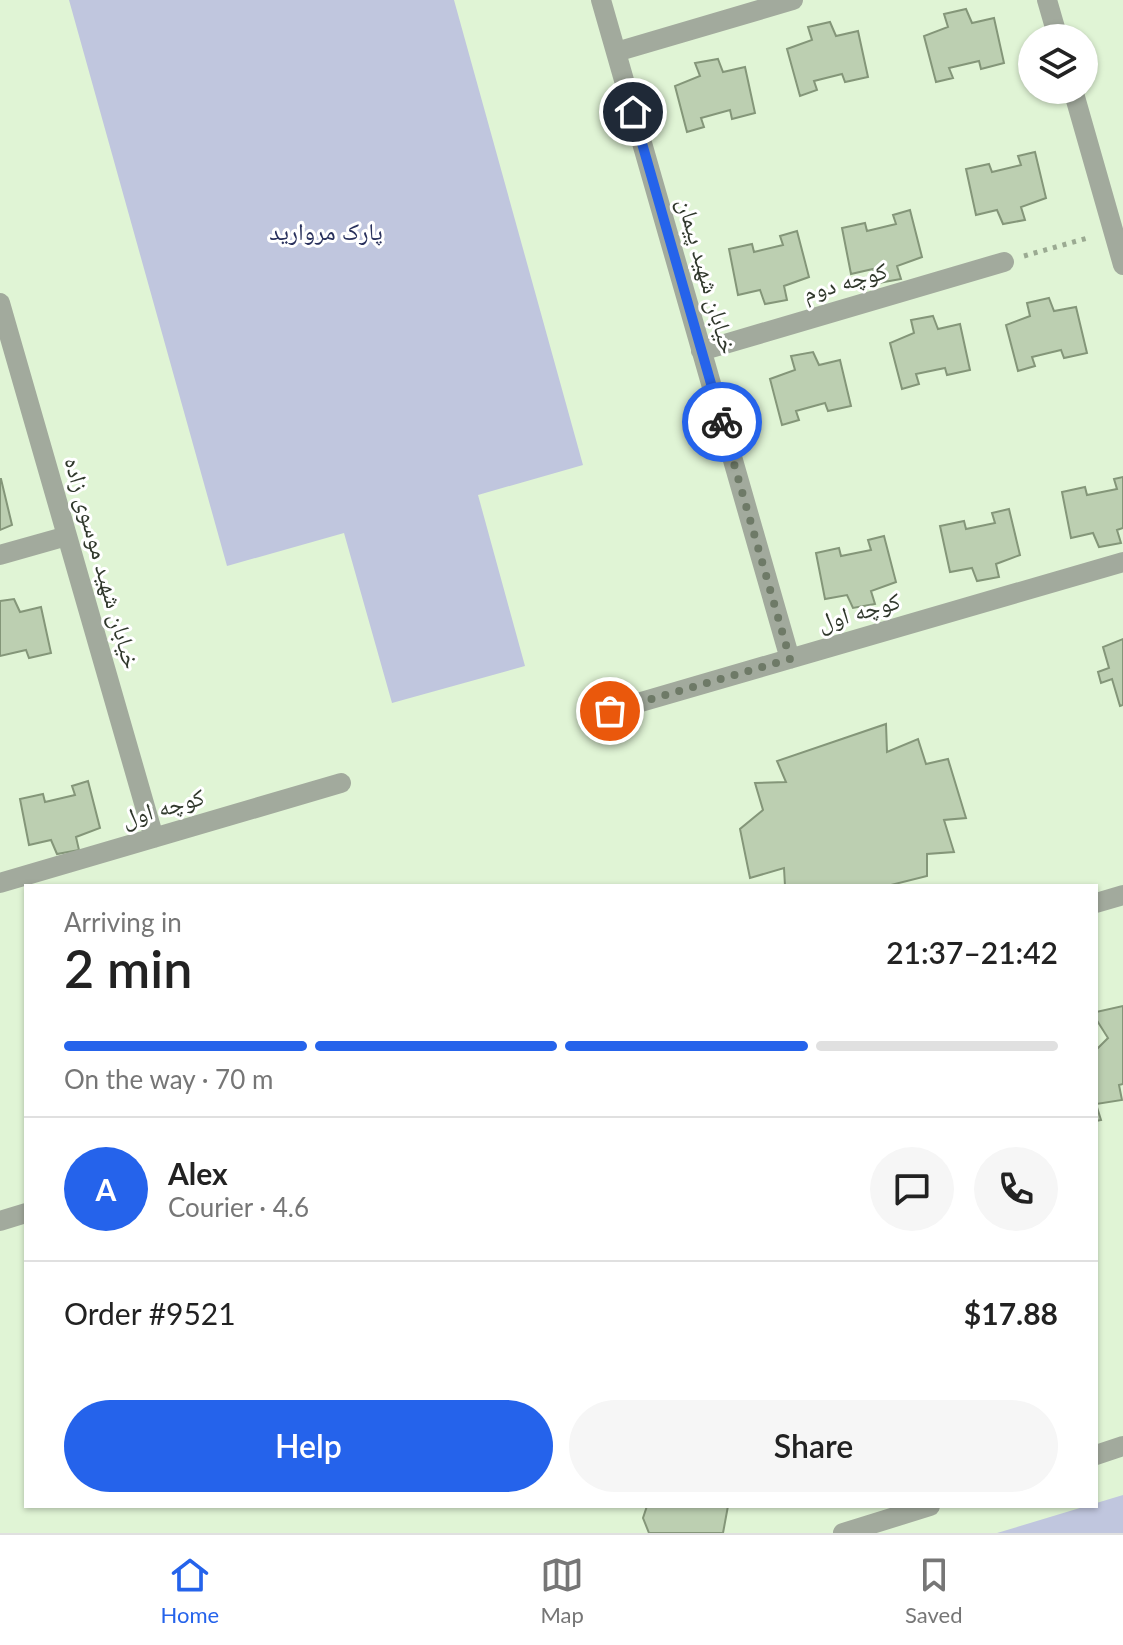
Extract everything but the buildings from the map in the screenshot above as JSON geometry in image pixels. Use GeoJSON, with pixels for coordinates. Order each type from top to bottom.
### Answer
{"type":"FeatureCollection","features":[{"type":"Feature","properties":{"kind":"street","name":"خیابان شهید پیمان"},"geometry":{"type":"LineString","coordinates":[[601,0],[790,659]]}},
{"type":"Feature","properties":{"kind":"street"},"geometry":{"type":"LineString","coordinates":[[616,52],[793,0]]}},
{"type":"Feature","properties":{"kind":"street"},"geometry":{"type":"LineString","coordinates":[[1047,0],[1054,24]]}},
{"type":"Feature","properties":{"kind":"street"},"geometry":{"type":"LineString","coordinates":[[1077,104],[1123,265]]}},
{"type":"Feature","properties":{"kind":"street","name":"کوچه دوم"},"geometry":{"type":"LineString","coordinates":[[701,351],[1004,262]]}},
{"type":"Feature","properties":{"kind":"street","name":"خیابان شهید موسوی زاده"},"geometry":{"type":"LineString","coordinates":[[0,303],[154,838]]}},
{"type":"Feature","properties":{"kind":"street"},"geometry":{"type":"LineString","coordinates":[[0,555],[67,536]]}},
{"type":"Feature","properties":{"kind":"street","name":"کوچه اول"},"geometry":{"type":"LineString","coordinates":[[610,711],[1123,562]]}},
{"type":"Feature","properties":{"kind":"street","name":"کوچه اول"},"geometry":{"type":"LineString","coordinates":[[0,883],[341,783]]}},
{"type":"Feature","properties":{"kind":"street"},"geometry":{"type":"LineString","coordinates":[[1098,902],[1123,895]]}},
{"type":"Feature","properties":{"kind":"street"},"geometry":{"type":"LineString","coordinates":[[0,1221],[24,1214]]}},
{"type":"Feature","properties":{"kind":"street"},"geometry":{"type":"LineString","coordinates":[[1098,1454],[1123,1446]]}},
{"type":"Feature","properties":{"kind":"street"},"geometry":{"type":"LineString","coordinates":[[843,1533],[924,1508]]}},
{"type":"Feature","properties":{"kind":"path"},"geometry":{"type":"LineString","coordinates":[[1004,262],[1113,230]]}},
{"type":"Feature","properties":{"kind":"green space","name":"پارک مروارید"},"geometry":{"type":"Polygon","coordinates":[[[69,0],[454,0],[583,465],[478,495],[525,666],[392,703],[344,533],[227,566],[69,0]]]}},
{"type":"Feature","properties":{"kind":"green space"},"geometry":{"type":"Polygon","coordinates":[[[1123,1495],[1123,1533],[997,1533],[1080,1508],[1098,1508],[1098,1503],[1123,1495]]]}},
{"type":"Feature","properties":{"kind":"way so far"},"geometry":{"type":"LineString","coordinates":[[610,711],[790,659],[722,422]]}},
{"type":"Feature","properties":{"kind":"route"},"geometry":{"type":"LineString","coordinates":[[633,112],[722,422]]}}]}
